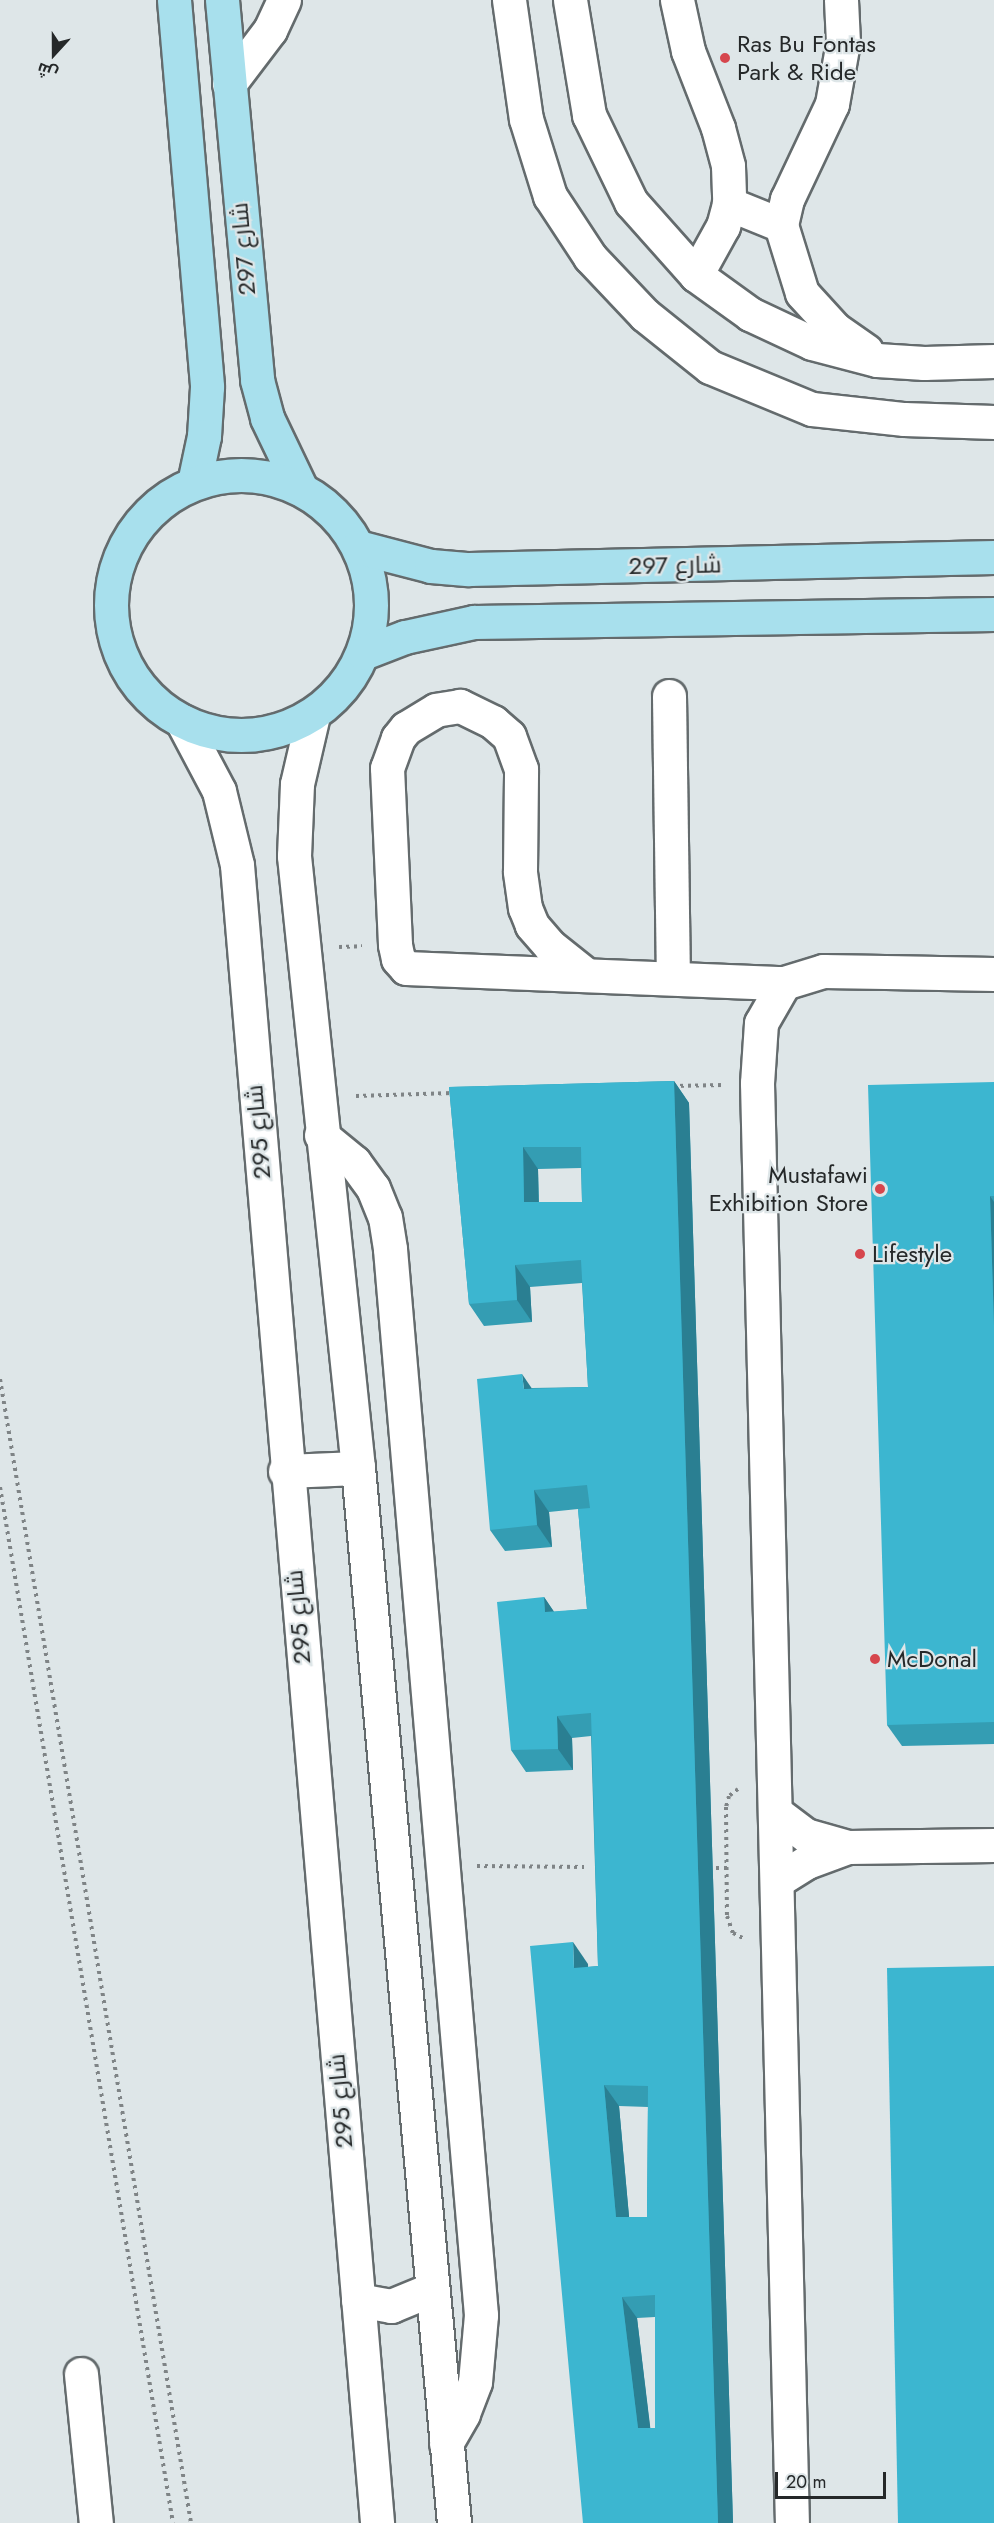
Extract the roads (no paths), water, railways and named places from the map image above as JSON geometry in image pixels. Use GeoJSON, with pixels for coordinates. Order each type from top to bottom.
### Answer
{"type":"FeatureCollection","features":[{"type":"Feature","properties":{"kind":"main road","name":"شارع 297"},"geometry":{"type":"LineString","coordinates":[[174,0],[207,387],[204,436],[194,483]]}},
{"type":"Feature","properties":{"kind":"main road","name":"شارع 297"},"geometry":{"type":"LineString","coordinates":[[222,0],[257,380],[267,418],[301,489]]}},
{"type":"Feature","properties":{"kind":"main road"},"geometry":{"type":"LineString","coordinates":[[248,475],[301,489],[337,517],[358,547],[372,599],[363,653],[345,684],[313,715],[288,727],[235,735],[208,732],[182,721],[159,706],[130,672],[115,639],[111,612],[117,567],[132,534],[170,496],[194,483],[248,475]]}},
{"type":"Feature","properties":{"kind":"main road","name":"شارع 297"},"geometry":{"type":"LineString","coordinates":[[358,547],[431,566],[470,569],[994,557]]}},
{"type":"Feature","properties":{"kind":"main road"},"geometry":{"type":"LineString","coordinates":[[363,653],[405,637],[474,622],[994,614]]}},
{"type":"Feature","properties":{"kind":"street"},"geometry":{"type":"LineString","coordinates":[[229,84],[270,30],[284,0]]}},
{"type":"Feature","properties":{"kind":"street"},"geometry":{"type":"LineString","coordinates":[[509,0],[526,119],[550,196],[590,257],[645,315],[710,367],[812,409],[904,419],[994,422]]}},
{"type":"Feature","properties":{"kind":"street"},"geometry":{"type":"LineString","coordinates":[[570,0],[590,115],[631,202],[696,275],[750,314],[812,343],[877,360],[924,363],[994,361]]}},
{"type":"Feature","properties":{"kind":"street"},"geometry":{"type":"LineString","coordinates":[[677,0],[688,51],[718,128],[728,166],[729,204],[723,226],[696,275]]}},
{"type":"Feature","properties":{"kind":"street"},"geometry":{"type":"LineString","coordinates":[[842,0],[843,42],[832,104],[787,199],[781,225],[802,293],[835,329],[877,360]]}},
{"type":"Feature","properties":{"kind":"street"},"geometry":{"type":"LineString","coordinates":[[729,204],[781,225]]}},
{"type":"Feature","properties":{"kind":"street"},"geometry":{"type":"LineString","coordinates":[[669,696],[674,978]]}},
{"type":"Feature","properties":{"kind":"street"},"geometry":{"type":"LineString","coordinates":[[585,974],[550,946],[532,925],[525,908],[520,871],[521,769],[509,736],[493,722],[460,706],[436,710],[406,728],[398,738],[387,768],[395,945],[398,959],[406,968],[784,983],[822,971],[994,974]]}},
{"type":"Feature","properties":{"kind":"street"},"geometry":{"type":"LineString","coordinates":[[313,715],[301,761],[294,819],[302,948],[358,1468],[454,2523]]}},
{"type":"Feature","properties":{"kind":"street","name":"شارع 295"},"geometry":{"type":"LineString","coordinates":[[182,721],[219,791],[237,865],[285,1471],[377,2523]]}},
{"type":"Feature","properties":{"kind":"street"},"geometry":{"type":"LineString","coordinates":[[784,983],[761,1023],[757,1083],[792,2523]]}},
{"type":"Feature","properties":{"kind":"street"},"geometry":{"type":"LineString","coordinates":[[321,1136],[354,1162],[373,1188],[388,1238],[481,2315],[475,2382],[463,2414],[446,2444]]}},
{"type":"Feature","properties":{"kind":"street"},"geometry":{"type":"LineString","coordinates":[[285,1471],[358,1468]]}},
{"type":"Feature","properties":{"kind":"street"},"geometry":{"type":"LineString","coordinates":[[776,1812],[806,1834],[848,1847],[994,1845]]}},
{"type":"Feature","properties":{"kind":"street"},"geometry":{"type":"LineString","coordinates":[[778,1880],[807,1862],[848,1847]]}},
{"type":"Feature","properties":{"kind":"street"},"geometry":{"type":"LineString","coordinates":[[358,2300],[391,2306],[432,2289]]}},
{"type":"Feature","properties":{"kind":"street"},"geometry":{"type":"LineString","coordinates":[[81,2374],[96,2523]]}},
{"type":"Feature","properties":{"kind":"place","name":"Ras Bu Fontas Park & Ride"},"geometry":{"type":"Point","coordinates":[725,58]}},
{"type":"Feature","properties":{"kind":"place","name":"Mustafawi Exhibition Store"},"geometry":{"type":"Point","coordinates":[880,1189]}},
{"type":"Feature","properties":{"kind":"place","name":"Lifestyle"},"geometry":{"type":"Point","coordinates":[860,1254]}},
{"type":"Feature","properties":{"kind":"place","name":"McDonal"},"geometry":{"type":"Point","coordinates":[875,1659]}}]}
